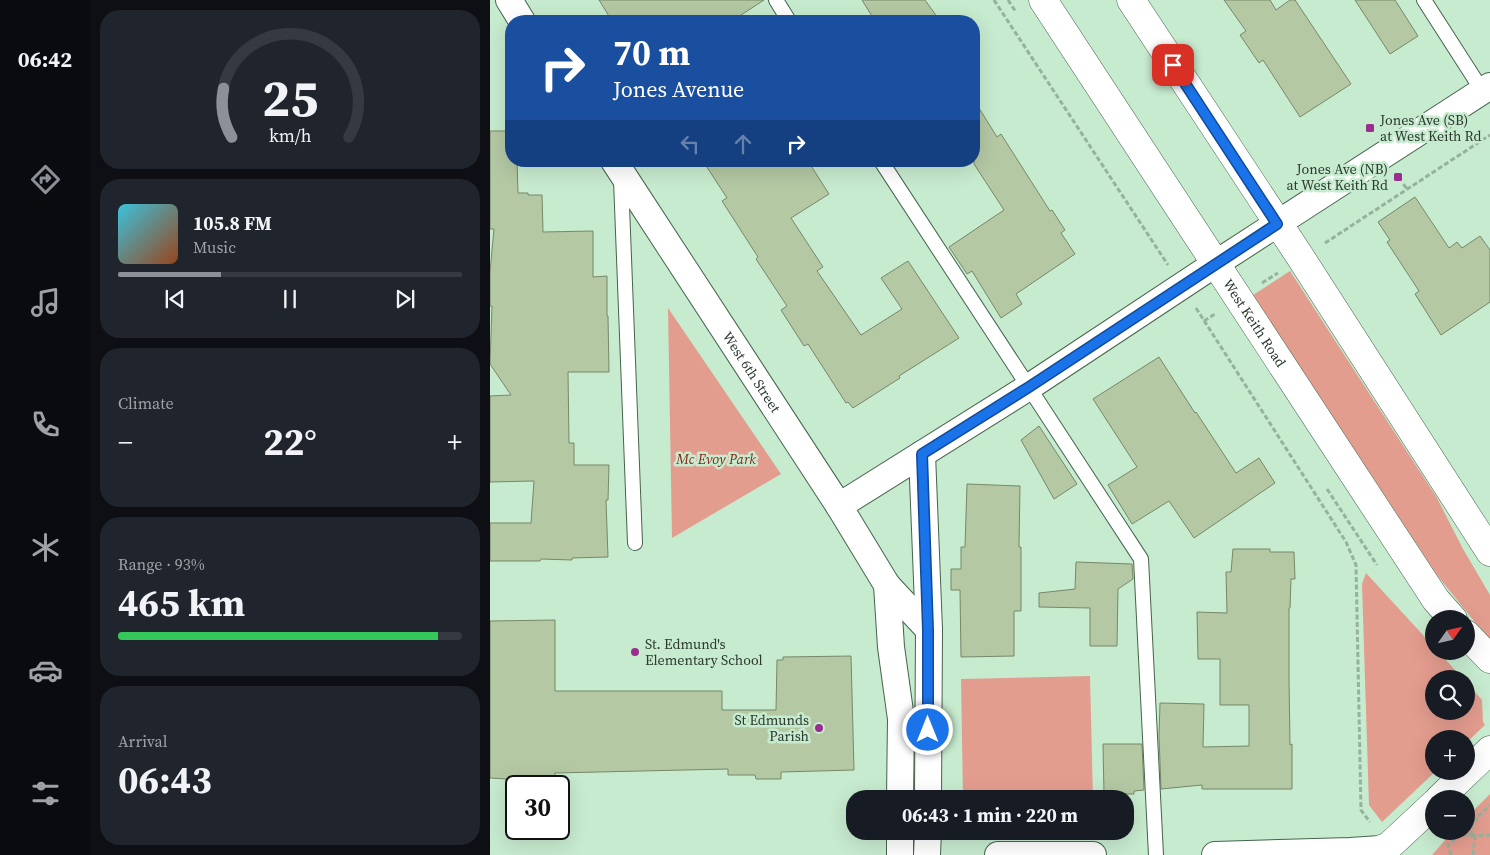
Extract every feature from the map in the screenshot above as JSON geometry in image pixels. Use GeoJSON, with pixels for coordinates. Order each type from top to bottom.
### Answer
{"type":"FeatureCollection","features":[{"type":"Feature","properties":{"kind":"main road","name":"West Keith Road"},"geometry":{"type":"LineString","coordinates":[[1043,0],[1436,600],[1445,610]]}},
{"type":"Feature","properties":{"kind":"main road"},"geometry":{"type":"LineString","coordinates":[[1131,0],[1301,258],[1490,552]]}},
{"type":"Feature","properties":{"kind":"main road"},"geometry":{"type":"LineString","coordinates":[[1475,643],[1490,659]]}},
{"type":"Feature","properties":{"kind":"main road"},"geometry":{"type":"LineString","coordinates":[[1448,790],[1490,750]]}},
{"type":"Feature","properties":{"kind":"main road"},"geometry":{"type":"LineString","coordinates":[[1379,844],[1388,846],[1425,812]]}},
{"type":"Feature","properties":{"kind":"street"},"geometry":{"type":"LineString","coordinates":[[509,0],[518,15]]}},
{"type":"Feature","properties":{"kind":"street"},"geometry":{"type":"LineString","coordinates":[[839,506],[1029,387],[1277,224],[1488,93]]}},
{"type":"Feature","properties":{"kind":"street","name":"West 6th Street"},"geometry":{"type":"LineString","coordinates":[[618,167],[839,506],[886,584],[928,630]]}},
{"type":"Feature","properties":{"kind":"street"},"geometry":{"type":"LineString","coordinates":[[922,454],[928,630],[928,790]]}},
{"type":"Feature","properties":{"kind":"street","name":"West 6th Street"},"geometry":{"type":"LineString","coordinates":[[886,584],[891,648],[901,719],[900,790]]}},
{"type":"Feature","properties":{"kind":"street"},"geometry":{"type":"LineString","coordinates":[[900,840],[900,855]]}},
{"type":"Feature","properties":{"kind":"street"},"geometry":{"type":"LineString","coordinates":[[927,855],[928,840]]}},
{"type":"Feature","properties":{"kind":"street"},"geometry":{"type":"LineString","coordinates":[[1215,855],[1379,844]]}},
{"type":"Feature","properties":{"kind":"street"},"geometry":{"type":"LineString","coordinates":[[998,855],[1093,855]]}},
{"type":"Feature","properties":{"kind":"lane"},"geometry":{"type":"LineString","coordinates":[[776,0],[786,15]]}},
{"type":"Feature","properties":{"kind":"lane"},"geometry":{"type":"LineString","coordinates":[[1424,0],[1488,93]]}},
{"type":"Feature","properties":{"kind":"lane"},"geometry":{"type":"LineString","coordinates":[[618,167],[635,543]]}},
{"type":"Feature","properties":{"kind":"lane"},"geometry":{"type":"LineString","coordinates":[[885,167],[1141,559],[1156,855]]}},
{"type":"Feature","properties":{"kind":"path"},"geometry":{"type":"LineString","coordinates":[[994,0],[1170,269]]}},
{"type":"Feature","properties":{"kind":"path"},"geometry":{"type":"LineString","coordinates":[[1319,246],[1490,135]]}},
{"type":"Feature","properties":{"kind":"path"},"geometry":{"type":"LineString","coordinates":[[1398,177],[1407,189]]}},
{"type":"Feature","properties":{"kind":"path"},"geometry":{"type":"LineString","coordinates":[[1259,285],[1280,272]]}},
{"type":"Feature","properties":{"kind":"path"},"geometry":{"type":"LineString","coordinates":[[1194,304],[1346,542],[1356,565],[1361,810],[1379,844]]}},
{"type":"Feature","properties":{"kind":"path"},"geometry":{"type":"LineString","coordinates":[[1475,820],[1490,805]]}},
{"type":"Feature","properties":{"kind":"path"},"geometry":{"type":"LineString","coordinates":[[1475,836],[1490,836]]}},
{"type":"Feature","properties":{"kind":"path"},"geometry":{"type":"LineString","coordinates":[[1451,855],[1448,846],[1454,840]]}},
{"type":"Feature","properties":{"kind":"path"},"geometry":{"type":"LineString","coordinates":[[1473,840],[1473,855]]}},
{"type":"Feature","properties":{"kind":"green space"},"geometry":{"type":"Polygon","coordinates":[[[1290,271],[1437,498],[1463,549],[1490,595],[1490,639],[1475,622],[1475,610],[1465,610],[1437,575],[1253,295],[1290,271]]]}},
{"type":"Feature","properties":{"kind":"green space","name":"Mc Evoy Park"},"geometry":{"type":"Polygon","coordinates":[[[668,308],[781,474],[672,538],[668,308]]]}},
{"type":"Feature","properties":{"kind":"green space"},"geometry":{"type":"Polygon","coordinates":[[[1366,573],[1425,637],[1425,660],[1446,660],[1455,670],[1425,670],[1425,720],[1475,720],[1475,692],[1482,700],[1483,722],[1485,725],[1475,734],[1475,730],[1425,730],[1426,780],[1382,822],[1369,805],[1362,584],[1366,573]]]}},
{"type":"Feature","properties":{"kind":"green space"},"geometry":{"type":"Polygon","coordinates":[[[1090,676],[1093,790],[963,790],[961,679],[1090,676]]]}},
{"type":"Feature","properties":{"kind":"green space"},"geometry":{"type":"Polygon","coordinates":[[[1490,794],[1490,855],[1432,855],[1445,840],[1475,840],[1475,809],[1490,794]]]}},
{"type":"Feature","properties":{"kind":"building"},"geometry":{"type":"Polygon","coordinates":[[[599,0],[764,0],[741,15],[608,15],[599,0]]]}},
{"type":"Feature","properties":{"kind":"building"},"geometry":{"type":"Polygon","coordinates":[[[862,0],[925,0],[936,15],[871,15],[862,0]]]}},
{"type":"Feature","properties":{"kind":"building"},"geometry":{"type":"Polygon","coordinates":[[[1224,0],[1270,0],[1276,10],[1290,0],[1295,0],[1351,84],[1300,117],[1263,60],[1259,63],[1240,35],[1246,31],[1224,0]]]}},
{"type":"Feature","properties":{"kind":"building"},"geometry":{"type":"Polygon","coordinates":[[[1355,0],[1395,0],[1418,36],[1390,54],[1355,0]]]}},
{"type":"Feature","properties":{"kind":"building"},"geometry":{"type":"Polygon","coordinates":[[[980,110],[997,137],[1001,134],[1050,211],[1052,210],[1065,230],[1061,233],[1075,254],[1016,294],[1022,304],[1001,318],[972,271],[967,274],[949,247],[1004,210],[976,167],[980,167],[980,110]]]}},
{"type":"Feature","properties":{"kind":"building"},"geometry":{"type":"Polygon","coordinates":[[[490,131],[505,131],[505,167],[517,167],[518,193],[542,195],[543,232],[593,231],[593,277],[607,276],[609,372],[568,372],[569,443],[574,443],[574,465],[609,465],[608,500],[606,500],[608,557],[572,558],[572,560],[490,561],[490,523],[531,523],[534,481],[490,482],[490,396],[511,395],[490,364],[492,306],[490,306],[490,272],[494,229],[490,229],[490,131]]]}},
{"type":"Feature","properties":{"kind":"building"},"geometry":{"type":"Polygon","coordinates":[[[707,167],[812,167],[829,194],[791,218],[823,267],[817,271],[861,335],[902,309],[881,278],[908,261],[959,338],[853,408],[848,402],[846,403],[808,344],[804,346],[781,310],[787,306],[756,259],[758,257],[722,201],[727,198],[707,167]]]}},
{"type":"Feature","properties":{"kind":"building"},"geometry":{"type":"Polygon","coordinates":[[[1415,197],[1449,248],[1457,242],[1462,248],[1480,236],[1490,250],[1490,302],[1441,335],[1415,294],[1419,291],[1387,242],[1390,240],[1378,222],[1415,197]]]}},
{"type":"Feature","properties":{"kind":"building"},"geometry":{"type":"Polygon","coordinates":[[[1159,357],[1236,473],[1259,458],[1275,483],[1194,538],[1169,501],[1132,524],[1108,485],[1137,467],[1093,399],[1159,357]]]}},
{"type":"Feature","properties":{"kind":"building"},"geometry":{"type":"Polygon","coordinates":[[[1039,426],[1077,484],[1054,499],[1021,440],[1039,426]]]}},
{"type":"Feature","properties":{"kind":"building"},"geometry":{"type":"Polygon","coordinates":[[[967,484],[1020,486],[1021,611],[1014,611],[1014,656],[961,657],[960,590],[951,590],[951,569],[961,569],[961,547],[965,547],[967,484]]]}},
{"type":"Feature","properties":{"kind":"building"},"geometry":{"type":"Polygon","coordinates":[[[1233,549],[1270,549],[1270,552],[1294,552],[1295,579],[1291,579],[1289,608],[1292,789],[1202,789],[1202,785],[1161,789],[1160,703],[1204,704],[1203,747],[1249,746],[1249,705],[1220,705],[1220,659],[1198,659],[1197,612],[1227,613],[1226,572],[1231,572],[1233,549]]]}},
{"type":"Feature","properties":{"kind":"building"},"geometry":{"type":"Polygon","coordinates":[[[1076,562],[1132,564],[1133,579],[1118,589],[1117,646],[1090,646],[1090,608],[1039,607],[1039,593],[1075,589],[1076,562]]]}},
{"type":"Feature","properties":{"kind":"building"},"geometry":{"type":"Polygon","coordinates":[[[555,620],[555,691],[722,691],[722,710],[776,710],[777,660],[783,660],[783,657],[851,656],[854,770],[781,772],[781,779],[756,779],[755,775],[728,775],[728,769],[555,773],[555,775],[505,775],[505,779],[490,778],[490,621],[555,620]]]}},
{"type":"Feature","properties":{"kind":"building"},"geometry":{"type":"Polygon","coordinates":[[[1103,744],[1142,744],[1144,790],[1104,790],[1103,744]]]}},
{"type":"Feature","properties":{"kind":"place","name":"Jones Ave (SB) at West Keith Rd"},"geometry":{"type":"Point","coordinates":[1370,128]}},
{"type":"Feature","properties":{"kind":"place","name":"Jones Ave (NB) at West Keith Rd"},"geometry":{"type":"Point","coordinates":[1398,177]}},
{"type":"Feature","properties":{"kind":"place","name":"St. Edmund's Elementary School"},"geometry":{"type":"Point","coordinates":[635,652]}},
{"type":"Feature","properties":{"kind":"place","name":"St Edmunds Parish"},"geometry":{"type":"Point","coordinates":[819,728]}},
{"type":"Feature","properties":{"kind":"route"},"geometry":{"type":"LineString","coordinates":[[928,730],[928,630],[922,454],[1029,387],[1277,224],[1173,65]]}}]}
